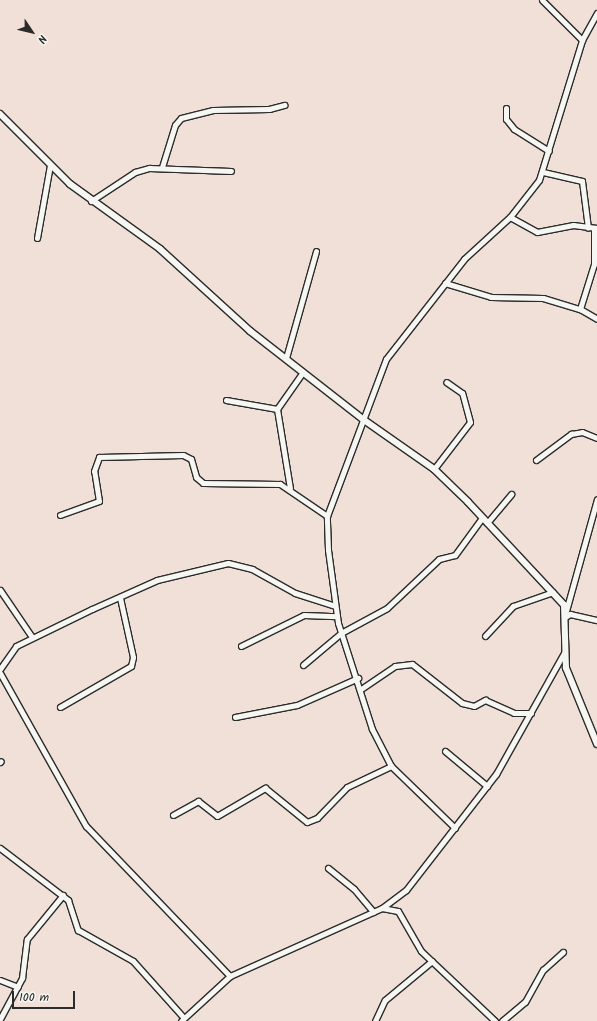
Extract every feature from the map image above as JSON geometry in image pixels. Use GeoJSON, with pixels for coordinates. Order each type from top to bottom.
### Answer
{"type":"FeatureCollection","features":[{"type":"Feature","properties":{"kind":"main road"},"geometry":{"type":"LineString","coordinates":[[0,114],[50,165],[91,201],[160,249],[234,317],[364,420],[434,469],[553,592],[566,614],[564,653],[597,744]]}},
{"type":"Feature","properties":{"kind":"street"},"geometry":{"type":"LineString","coordinates":[[542,0],[582,40]]}},
{"type":"Feature","properties":{"kind":"street"},"geometry":{"type":"LineString","coordinates":[[455,828],[391,766],[372,729],[358,678],[341,633],[337,616],[327,516],[386,359],[474,248],[510,217],[543,172],[582,40],[597,13]]}},
{"type":"Feature","properties":{"kind":"street"},"geometry":{"type":"LineString","coordinates":[[162,167],[175,125],[181,118],[213,110],[269,109],[284,105]]}},
{"type":"Feature","properties":{"kind":"street"},"geometry":{"type":"LineString","coordinates":[[506,108],[506,119],[514,129],[549,151]]}},
{"type":"Feature","properties":{"kind":"street"},"geometry":{"type":"LineString","coordinates":[[38,238],[50,165]]}},
{"type":"Feature","properties":{"kind":"street"},"geometry":{"type":"LineString","coordinates":[[91,201],[135,172],[162,167],[231,171]]}},
{"type":"Feature","properties":{"kind":"street"},"geometry":{"type":"LineString","coordinates":[[543,172],[582,181],[588,228]]}},
{"type":"Feature","properties":{"kind":"street"},"geometry":{"type":"LineString","coordinates":[[510,217],[537,232],[573,225],[596,229],[594,264],[580,309]]}},
{"type":"Feature","properties":{"kind":"street"},"geometry":{"type":"LineString","coordinates":[[286,358],[316,251]]}},
{"type":"Feature","properties":{"kind":"street"},"geometry":{"type":"LineString","coordinates":[[445,283],[491,297],[531,296],[580,309],[597,320]]}},
{"type":"Feature","properties":{"kind":"street"},"geometry":{"type":"LineString","coordinates":[[303,372],[277,409],[286,481],[291,489],[313,509],[327,516]]}},
{"type":"Feature","properties":{"kind":"street"},"geometry":{"type":"LineString","coordinates":[[434,469],[470,422],[462,393],[446,382]]}},
{"type":"Feature","properties":{"kind":"street"},"geometry":{"type":"LineString","coordinates":[[226,400],[277,409]]}},
{"type":"Feature","properties":{"kind":"street"},"geometry":{"type":"LineString","coordinates":[[536,460],[571,434],[582,432],[597,438]]}},
{"type":"Feature","properties":{"kind":"street"},"geometry":{"type":"LineString","coordinates":[[60,515],[99,502],[94,471],[99,457],[183,455],[191,459],[196,477],[203,483],[280,484],[291,489]]}},
{"type":"Feature","properties":{"kind":"street"},"geometry":{"type":"LineString","coordinates":[[487,523],[511,494]]}},
{"type":"Feature","properties":{"kind":"street"},"geometry":{"type":"LineString","coordinates":[[597,499],[566,614],[597,620]]}},
{"type":"Feature","properties":{"kind":"street"},"geometry":{"type":"LineString","coordinates":[[303,665],[341,633],[388,608],[439,559],[455,555],[482,518]]}},
{"type":"Feature","properties":{"kind":"street"},"geometry":{"type":"LineString","coordinates":[[0,669],[8,655],[32,637],[157,580],[228,563],[252,569],[295,593],[335,606]]}},
{"type":"Feature","properties":{"kind":"street"},"geometry":{"type":"LineString","coordinates":[[0,590],[32,637]]}},
{"type":"Feature","properties":{"kind":"street"},"geometry":{"type":"LineString","coordinates":[[485,636],[513,606],[553,592]]}},
{"type":"Feature","properties":{"kind":"street"},"geometry":{"type":"LineString","coordinates":[[60,707],[132,666],[133,657],[120,598]]}},
{"type":"Feature","properties":{"kind":"street"},"geometry":{"type":"LineString","coordinates":[[241,646],[304,615],[337,616]]}},
{"type":"Feature","properties":{"kind":"street"},"geometry":{"type":"LineString","coordinates":[[0,848],[63,895],[74,910],[78,930],[133,961],[182,1019],[230,976],[382,908],[413,883],[487,786],[531,713],[564,653]]}},
{"type":"Feature","properties":{"kind":"street"},"geometry":{"type":"LineString","coordinates":[[0,655],[8,655]]}},
{"type":"Feature","properties":{"kind":"street"},"geometry":{"type":"LineString","coordinates":[[361,689],[400,664],[412,664],[462,704],[474,706],[485,700],[514,713],[531,713]]}},
{"type":"Feature","properties":{"kind":"street"},"geometry":{"type":"LineString","coordinates":[[0,673],[86,826],[230,976]]}},
{"type":"Feature","properties":{"kind":"street"},"geometry":{"type":"LineString","coordinates":[[235,717],[297,705],[358,678]]}},
{"type":"Feature","properties":{"kind":"street"},"geometry":{"type":"LineString","coordinates":[[445,751],[487,786]]}},
{"type":"Feature","properties":{"kind":"street"},"geometry":{"type":"LineString","coordinates":[[173,815],[198,801],[217,816],[265,788],[306,822],[317,818],[347,787],[391,766]]}},
{"type":"Feature","properties":{"kind":"street"},"geometry":{"type":"LineString","coordinates":[[328,868],[354,889],[373,912]]}},
{"type":"Feature","properties":{"kind":"street"},"geometry":{"type":"LineString","coordinates":[[0,1019],[18,987],[27,940],[63,895]]}},
{"type":"Feature","properties":{"kind":"street"},"geometry":{"type":"LineString","coordinates":[[382,908],[398,911],[417,946],[495,1021]]}},
{"type":"Feature","properties":{"kind":"street"},"geometry":{"type":"LineString","coordinates":[[502,1021],[525,1002],[543,970],[563,952]]}},
{"type":"Feature","properties":{"kind":"street"},"geometry":{"type":"LineString","coordinates":[[375,1021],[386,1000],[432,961]]}},
{"type":"Feature","properties":{"kind":"street"},"geometry":{"type":"LineString","coordinates":[[0,980],[18,987]]}}]}
